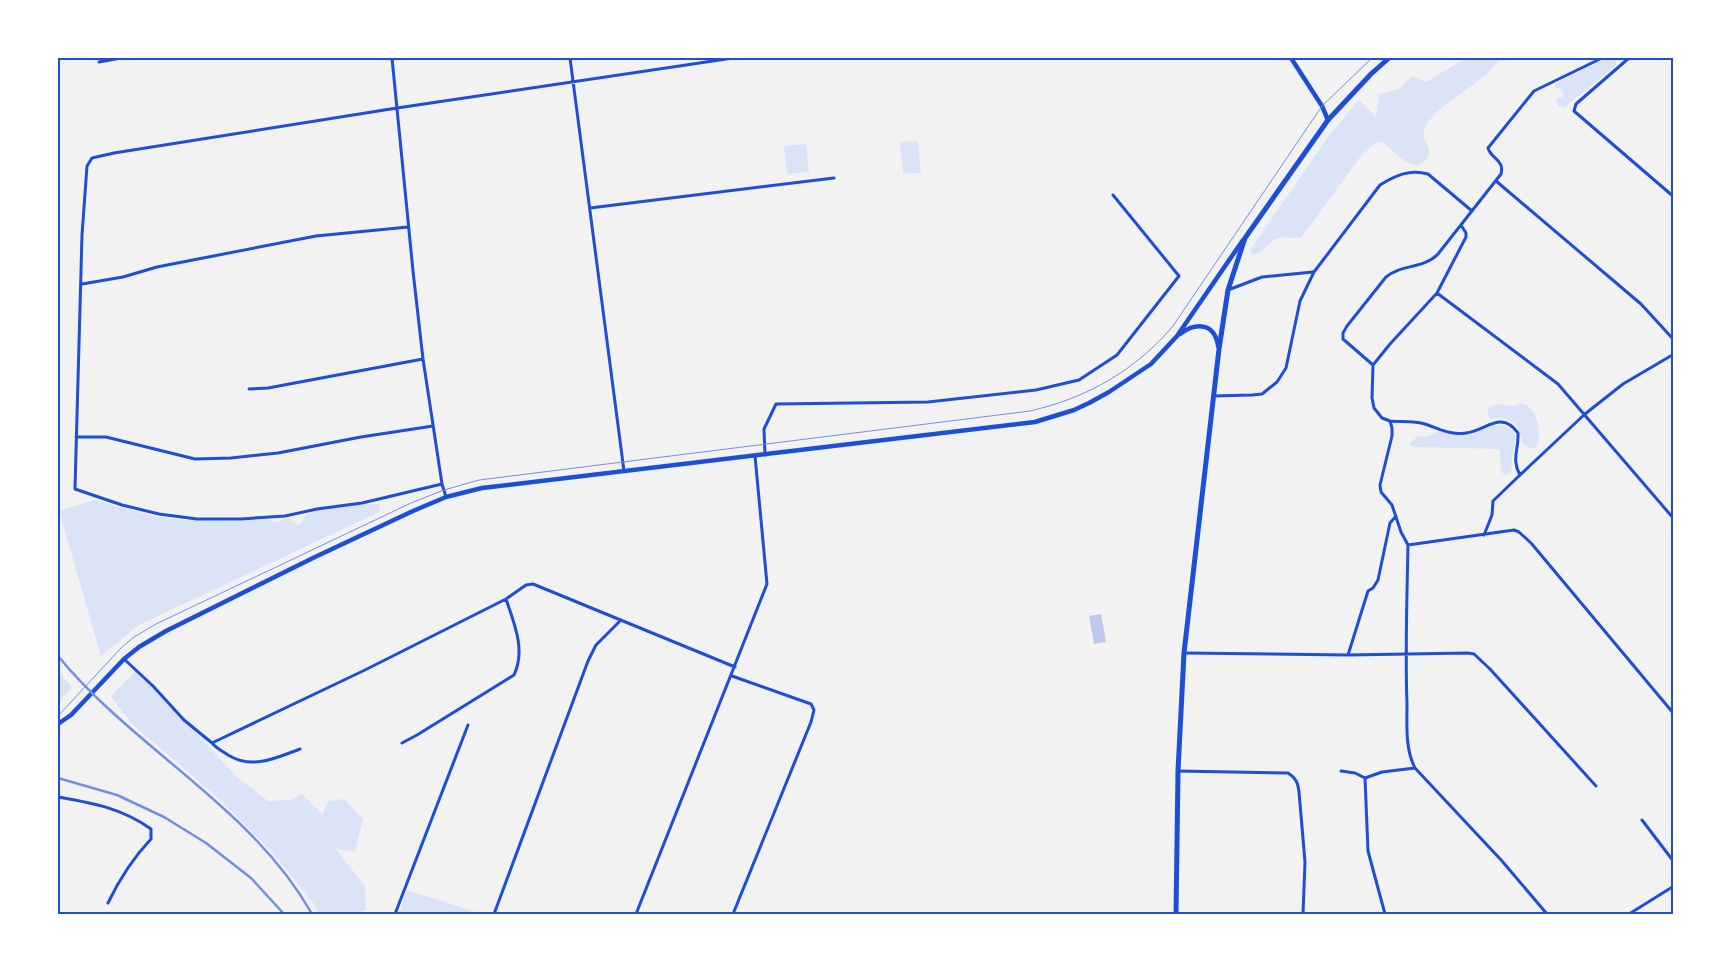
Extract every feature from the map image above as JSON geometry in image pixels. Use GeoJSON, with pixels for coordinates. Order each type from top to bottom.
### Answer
{"type":"FeatureCollection","features":[{"type":"Feature","properties":{"kind":"main road"},"geometry":{"type":"LineString","coordinates":[[1291,58],[1322,106],[1328,120]]}},
{"type":"Feature","properties":{"kind":"main road"},"geometry":{"type":"LineString","coordinates":[[58,724],[71,715],[118,665],[139,646],[315,557],[446,497],[482,488],[1035,422],[1089,403],[1124,383],[1151,364],[1177,336],[1328,120],[1388,58]]}},
{"type":"Feature","properties":{"kind":"main road"},"geometry":{"type":"LineString","coordinates":[[1176,914],[1178,771],[1184,653],[1219,349],[1228,290],[1245,238]]}},
{"type":"Feature","properties":{"kind":"main road"},"geometry":{"type":"LineString","coordinates":[[1177,336],[1188,328],[1199,326],[1211,330],[1217,338],[1219,349]]}},
{"type":"Feature","properties":{"kind":"street"},"geometry":{"type":"LineString","coordinates":[[99,62],[121,58]]}},
{"type":"Feature","properties":{"kind":"street"},"geometry":{"type":"LineString","coordinates":[[392,58],[408,228],[423,359],[442,484],[446,497]]}},
{"type":"Feature","properties":{"kind":"street"},"geometry":{"type":"LineString","coordinates":[[570,58],[624,472]]}},
{"type":"Feature","properties":{"kind":"street"},"geometry":{"type":"LineString","coordinates":[[442,484],[362,503],[317,509],[285,516],[241,519],[197,519],[159,514],[122,505],[75,488],[82,235],[87,166],[92,158],[397,108],[733,58]]}},
{"type":"Feature","properties":{"kind":"street"},"geometry":{"type":"LineString","coordinates":[[1373,365],[1343,339],[1343,333],[1347,326],[1392,271],[1426,263],[1434,259],[1501,174],[1503,166],[1490,153],[1488,148],[1534,91],[1602,58]]}},
{"type":"Feature","properties":{"kind":"street"},"geometry":{"type":"LineString","coordinates":[[1629,58],[1576,104],[1574,111],[1674,197]]}},
{"type":"Feature","properties":{"kind":"street"},"geometry":{"type":"LineString","coordinates":[[1213,396],[1252,396],[1262,394],[1277,382],[1286,368],[1300,301],[1314,272],[1380,185],[1395,176],[1410,172],[1428,174],[1472,211]]}},
{"type":"Feature","properties":{"kind":"street"},"geometry":{"type":"LineString","coordinates":[[590,208],[834,178]]}},
{"type":"Feature","properties":{"kind":"street"},"geometry":{"type":"LineString","coordinates":[[1496,181],[1642,304],[1674,340]]}},
{"type":"Feature","properties":{"kind":"street"},"geometry":{"type":"LineString","coordinates":[[765,455],[764,429],[776,404],[928,402],[1036,390],[1079,380],[1117,355],[1179,276],[1113,194]]}},
{"type":"Feature","properties":{"kind":"street"},"geometry":{"type":"LineString","coordinates":[[1461,225],[1466,233],[1466,237],[1437,293],[1373,365],[1372,398],[1374,408],[1382,418],[1390,421],[1422,424],[1451,434],[1465,434],[1500,421],[1508,423],[1518,433],[1514,461],[1520,475]]}},
{"type":"Feature","properties":{"kind":"street"},"geometry":{"type":"LineString","coordinates":[[82,284],[123,277],[157,267],[316,236],[408,228]]}},
{"type":"Feature","properties":{"kind":"street"},"geometry":{"type":"LineString","coordinates":[[1228,290],[1262,277],[1314,272]]}},
{"type":"Feature","properties":{"kind":"street"},"geometry":{"type":"LineString","coordinates":[[1437,293],[1558,384],[1674,519]]}},
{"type":"Feature","properties":{"kind":"street"},"geometry":{"type":"LineString","coordinates":[[1484,535],[1490,521],[1493,502],[1520,475],[1585,414],[1623,384],[1674,354]]}},
{"type":"Feature","properties":{"kind":"street"},"geometry":{"type":"LineString","coordinates":[[249,389],[268,388],[423,359]]}},
{"type":"Feature","properties":{"kind":"street"},"geometry":{"type":"LineString","coordinates":[[1390,421],[1392,436],[1380,485],[1381,492],[1389,500],[1408,546],[1406,654],[1408,740],[1412,761],[1415,768],[1502,861],[1547,914]]}},
{"type":"Feature","properties":{"kind":"street"},"geometry":{"type":"LineString","coordinates":[[76,437],[106,437],[195,459],[204,459],[278,453],[361,437],[433,426]]}},
{"type":"Feature","properties":{"kind":"street"},"geometry":{"type":"LineString","coordinates":[[636,914],[767,584],[755,456]]}},
{"type":"Feature","properties":{"kind":"street"},"geometry":{"type":"LineString","coordinates":[[1348,655],[1368,591],[1373,588],[1378,580],[1390,523],[1396,516]]}},
{"type":"Feature","properties":{"kind":"street"},"geometry":{"type":"LineString","coordinates":[[1408,546],[1514,530],[1519,532],[1531,543],[1674,714]]}},
{"type":"Feature","properties":{"kind":"street"},"geometry":{"type":"LineString","coordinates":[[212,743],[365,670],[506,599],[526,585],[533,584],[735,667]]}},
{"type":"Feature","properties":{"kind":"street"},"geometry":{"type":"LineString","coordinates":[[402,743],[417,736],[514,675],[518,666],[520,649],[506,599]]}},
{"type":"Feature","properties":{"kind":"street"},"geometry":{"type":"LineString","coordinates":[[494,914],[588,661],[596,645],[621,620]]}},
{"type":"Feature","properties":{"kind":"street"},"geometry":{"type":"LineString","coordinates":[[1184,653],[1474,654],[1596,786]]}},
{"type":"Feature","properties":{"kind":"street"},"geometry":{"type":"LineString","coordinates":[[124,659],[153,686],[184,720],[216,748],[233,758],[247,763],[260,763],[300,749]]}},
{"type":"Feature","properties":{"kind":"street"},"geometry":{"type":"LineString","coordinates":[[732,676],[810,704],[814,710],[811,722],[733,914]]}},
{"type":"Feature","properties":{"kind":"street"},"geometry":{"type":"LineString","coordinates":[[395,914],[468,725]]}},
{"type":"Feature","properties":{"kind":"street"},"geometry":{"type":"LineString","coordinates":[[1341,771],[1356,773],[1365,778],[1382,772],[1415,768]]}},
{"type":"Feature","properties":{"kind":"street"},"geometry":{"type":"LineString","coordinates":[[1178,771],[1288,774],[1294,777],[1298,783],[1305,862],[1303,914]]}},
{"type":"Feature","properties":{"kind":"street"},"geometry":{"type":"LineString","coordinates":[[1365,778],[1368,851],[1385,914]]}},
{"type":"Feature","properties":{"kind":"street"},"geometry":{"type":"LineString","coordinates":[[58,797],[98,804],[136,818],[151,829],[152,839],[135,855],[108,903]]}},
{"type":"Feature","properties":{"kind":"street"},"geometry":{"type":"LineString","coordinates":[[1642,820],[1674,862]]}},
{"type":"Feature","properties":{"kind":"street"},"geometry":{"type":"LineString","coordinates":[[1628,914],[1674,886]]}},
{"type":"Feature","properties":{"kind":"shaded area"},"geometry":{"type":"Polygon","coordinates":[[[1466,58],[1500,58],[1483,77],[1433,116],[1424,132],[1429,151],[1429,155],[1425,160],[1418,166],[1407,163],[1383,143],[1375,143],[1361,156],[1301,238],[1278,238],[1262,251],[1251,254],[1252,247],[1330,134],[1359,100],[1376,117],[1379,94],[1399,89],[1412,76],[1426,82],[1466,58]]]}},
{"type":"Feature","properties":{"kind":"shaded area"},"geometry":{"type":"Polygon","coordinates":[[[1609,59],[1615,60],[1616,65],[1565,107],[1558,106],[1556,99],[1564,94],[1555,87],[1555,84],[1596,62],[1609,59]]]}},
{"type":"Feature","properties":{"kind":"shaded area"},"geometry":{"type":"Polygon","coordinates":[[[918,141],[921,173],[903,174],[900,142],[918,141]]]}},
{"type":"Feature","properties":{"kind":"shaded area"},"geometry":{"type":"Polygon","coordinates":[[[806,144],[809,172],[787,174],[784,146],[806,144]]]}},
{"type":"Feature","properties":{"kind":"shaded area"},"geometry":{"type":"Polygon","coordinates":[[[1498,404],[1511,406],[1523,404],[1528,406],[1538,422],[1539,435],[1537,446],[1531,449],[1523,444],[1517,427],[1508,419],[1490,419],[1487,412],[1489,408],[1498,404]]]}},
{"type":"Feature","properties":{"kind":"shaded area"},"geometry":{"type":"Polygon","coordinates":[[[1499,425],[1511,429],[1515,438],[1511,472],[1505,476],[1501,471],[1500,451],[1498,449],[1413,447],[1409,444],[1418,436],[1428,437],[1439,431],[1460,433],[1499,425]]]}},
{"type":"Feature","properties":{"kind":"shaded area"},"geometry":{"type":"Polygon","coordinates":[[[94,500],[157,517],[181,520],[243,521],[265,519],[275,522],[288,518],[299,526],[308,515],[316,511],[344,506],[380,504],[379,512],[137,626],[101,656],[59,511],[94,500]]]}},
{"type":"Feature","properties":{"kind":"shaded area"},"geometry":{"type":"Polygon","coordinates":[[[137,670],[238,778],[268,801],[290,800],[302,794],[322,814],[328,801],[344,799],[363,819],[355,852],[336,849],[365,886],[366,910],[345,914],[319,914],[312,901],[269,849],[218,798],[131,723],[111,696],[137,670]]]}},
{"type":"Feature","properties":{"kind":"shaded area"},"geometry":{"type":"Polygon","coordinates":[[[58,671],[72,687],[58,703],[58,671]]]}},
{"type":"Feature","properties":{"kind":"shaded area"},"geometry":{"type":"Polygon","coordinates":[[[407,890],[482,914],[399,914],[407,890]]]}},
{"type":"Feature","properties":{"kind":"building"},"geometry":{"type":"Polygon","coordinates":[[[1101,614],[1106,642],[1094,644],[1089,616],[1101,614]]]}},
{"type":"Feature","properties":{"kind":"tram line"},"geometry":{"type":"LineString","coordinates":[[58,716],[121,648],[134,637],[156,624],[411,503],[444,490],[479,480],[1030,411],[1091,390],[1127,369],[1159,342],[1173,326],[1322,106],[1372,58]]}},
{"type":"Feature","properties":{"kind":"railway"},"geometry":{"type":"LineString","coordinates":[[58,656],[88,689],[121,720],[225,810],[258,842],[287,876],[312,914]]}},
{"type":"Feature","properties":{"kind":"railway"},"geometry":{"type":"LineString","coordinates":[[58,778],[117,795],[164,817],[206,843],[251,878],[284,914]]}}]}
